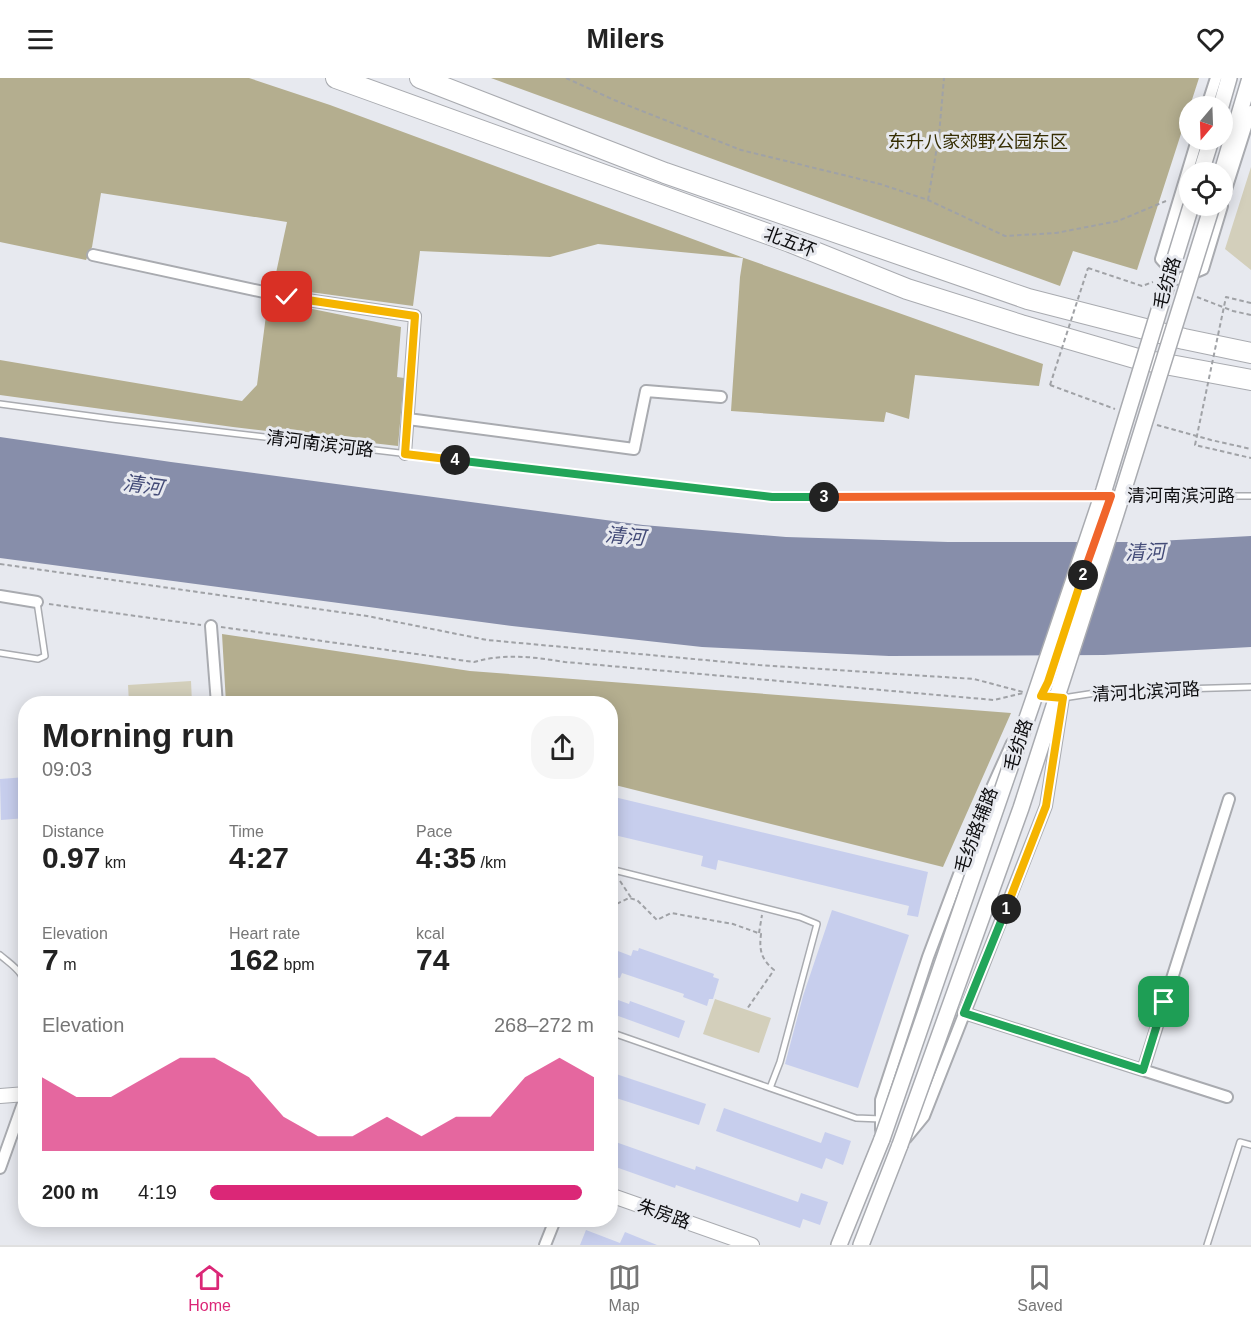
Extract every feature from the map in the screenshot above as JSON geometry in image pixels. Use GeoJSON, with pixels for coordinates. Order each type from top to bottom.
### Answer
{"type":"FeatureCollection","features":[{"type":"Feature","properties":{"kind":"highway","name":"北五环"},"geometry":{"type":"LineString","coordinates":[[336,78],[779,238],[907,289],[1138,359],[1251,380]]}},
{"type":"Feature","properties":{"kind":"highway","name":"北五环"},"geometry":{"type":"LineString","coordinates":[[420,78],[665,173],[1028,299],[1184,339],[1251,353]]}},
{"type":"Feature","properties":{"kind":"main road"},"geometry":{"type":"LineString","coordinates":[[1224,96],[1229,78]]}},
{"type":"Feature","properties":{"kind":"main road"},"geometry":{"type":"LineString","coordinates":[[1225,162],[1250,78]]}},
{"type":"Feature","properties":{"kind":"main road","name":"毛纺路"},"geometry":{"type":"LineString","coordinates":[[839,1245],[882,1139],[1033,701],[1104,490],[1188,216]]}},
{"type":"Feature","properties":{"kind":"main road","name":"毛纺路"},"geometry":{"type":"LineString","coordinates":[[861,1245],[900,1145],[1025,797],[1209,216]]}},
{"type":"Feature","properties":{"kind":"street"},"geometry":{"type":"LineString","coordinates":[[1210,96],[1216,78]]}},
{"type":"Feature","properties":{"kind":"street"},"geometry":{"type":"LineString","coordinates":[[1233,169],[1251,111]]}},
{"type":"Feature","properties":{"kind":"street"},"geometry":{"type":"LineString","coordinates":[[1179,200],[1161,259],[1179,279],[1203,269],[1218,216]]}},
{"type":"Feature","properties":{"kind":"street"},"geometry":{"type":"LineString","coordinates":[[93,255],[287,297],[415,316],[405,454]]}},
{"type":"Feature","properties":{"kind":"street"},"geometry":{"type":"LineString","coordinates":[[408,419],[634,449],[646,391],[721,397]]}},
{"type":"Feature","properties":{"kind":"street","name":"毛纺路辅路"},"geometry":{"type":"LineString","coordinates":[[882,1139],[881,1100],[928,957],[1004,759],[1048,682],[1111,496]]}},
{"type":"Feature","properties":{"kind":"street"},"geometry":{"type":"LineString","coordinates":[[0,596],[37,602]]}},
{"type":"Feature","properties":{"kind":"street"},"geometry":{"type":"LineString","coordinates":[[211,626],[216,696]]}},
{"type":"Feature","properties":{"kind":"street"},"geometry":{"type":"LineString","coordinates":[[900,1145],[924,1116],[1046,806],[1063,698]]}},
{"type":"Feature","properties":{"kind":"street"},"geometry":{"type":"LineString","coordinates":[[1143,1070],[1229,799]]}},
{"type":"Feature","properties":{"kind":"street"},"geometry":{"type":"LineString","coordinates":[[964,1013],[1227,1097]]}},
{"type":"Feature","properties":{"kind":"street"},"geometry":{"type":"LineString","coordinates":[[0,1096],[18,1095]]}},
{"type":"Feature","properties":{"kind":"street"},"geometry":{"type":"LineString","coordinates":[[0,1168],[18,1117]]}},
{"type":"Feature","properties":{"kind":"street","name":"朱房路"},"geometry":{"type":"LineString","coordinates":[[618,1198],[752,1245]]}},
{"type":"Feature","properties":{"kind":"street"},"geometry":{"type":"LineString","coordinates":[[545,1245],[552,1227]]}},
{"type":"Feature","properties":{"kind":"lane","name":"清河南滨河路"},"geometry":{"type":"LineString","coordinates":[[0,404],[772,497],[1251,496]]}},
{"type":"Feature","properties":{"kind":"lane"},"geometry":{"type":"LineString","coordinates":[[0,653],[38,659],[45,656],[37,602]]}},
{"type":"Feature","properties":{"kind":"lane","name":"清河北滨河路"},"geometry":{"type":"LineString","coordinates":[[1041,696],[1063,698],[1108,691],[1251,687]]}},
{"type":"Feature","properties":{"kind":"lane"},"geometry":{"type":"LineString","coordinates":[[618,871],[800,917],[817,924],[780,1062],[770,1088]]}},
{"type":"Feature","properties":{"kind":"lane"},"geometry":{"type":"LineString","coordinates":[[0,955],[18,970]]}},
{"type":"Feature","properties":{"kind":"lane"},"geometry":{"type":"LineString","coordinates":[[618,1035],[856,1118],[881,1119]]}},
{"type":"Feature","properties":{"kind":"lane"},"geometry":{"type":"LineString","coordinates":[[1207,1245],[1240,1142],[1251,1145]]}},
{"type":"Feature","properties":{"kind":"path"},"geometry":{"type":"LineString","coordinates":[[566,78],[614,100],[741,150],[880,184],[928,200],[1005,236],[1056,233],[1118,221],[1166,201]]}},
{"type":"Feature","properties":{"kind":"path"},"geometry":{"type":"LineString","coordinates":[[928,200],[939,135],[944,78]]}},
{"type":"Feature","properties":{"kind":"path"},"geometry":{"type":"LineString","coordinates":[[1093,402],[1050,386],[1088,268],[1142,286],[1154,282]]}},
{"type":"Feature","properties":{"kind":"path"},"geometry":{"type":"LineString","coordinates":[[1195,297],[1251,315]]}},
{"type":"Feature","properties":{"kind":"path"},"geometry":{"type":"LineString","coordinates":[[1251,303],[1226,297],[1195,445],[1251,458]]}},
{"type":"Feature","properties":{"kind":"path"},"geometry":{"type":"LineString","coordinates":[[1153,423],[1251,449]]}},
{"type":"Feature","properties":{"kind":"path"},"geometry":{"type":"LineString","coordinates":[[0,564],[367,616],[487,640],[759,665],[974,679],[1025,692],[994,700],[565,662],[536,657],[508,656],[474,662],[37,602]]}},
{"type":"Feature","properties":{"kind":"path"},"geometry":{"type":"LineString","coordinates":[[618,878],[632,899]]}},
{"type":"Feature","properties":{"kind":"path"},"geometry":{"type":"LineString","coordinates":[[618,904],[629,898],[637,900],[657,920],[671,913],[732,924],[759,933]]}},
{"type":"Feature","properties":{"kind":"path"},"geometry":{"type":"LineString","coordinates":[[747,1010],[774,970],[764,962],[759,948],[761,934],[759,933],[764,908]]}},
{"type":"Feature","properties":{"kind":"shaded area"},"geometry":{"type":"Polygon","coordinates":[[[1251,167],[1251,270],[1225,249],[1251,167]]]}},
{"type":"Feature","properties":{"kind":"shaded area"},"geometry":{"type":"Polygon","coordinates":[[[191,681],[192,696],[129,696],[128,685],[191,681]]]}},
{"type":"Feature","properties":{"kind":"shaded area"},"geometry":{"type":"Polygon","coordinates":[[[715,999],[771,1018],[759,1053],[703,1034],[715,999]]]}},
{"type":"Feature","properties":{"kind":"green space"},"geometry":{"type":"Polygon","coordinates":[[[0,78],[249,78],[330,105],[744,258],[1043,364],[1039,386],[915,375],[909,419],[886,412],[884,422],[731,411],[743,258],[598,244],[550,257],[420,251],[413,306],[273,287],[287,222],[101,193],[92,247],[86,260],[0,242],[0,78]]]}},
{"type":"Feature","properties":{"kind":"green space","name":"东升八家郊野公园东区"},"geometry":{"type":"Polygon","coordinates":[[[491,78],[1199,78],[1193,96],[1179,96],[1179,140],[1137,270],[1073,251],[1060,286],[491,78]]]}},
{"type":"Feature","properties":{"kind":"green space"},"geometry":{"type":"Polygon","coordinates":[[[268,300],[401,327],[397,377],[404,378],[398,446],[233,427],[0,395],[0,360],[242,401],[257,385],[268,300]]]}},
{"type":"Feature","properties":{"kind":"green space"},"geometry":{"type":"Polygon","coordinates":[[[222,634],[470,671],[1011,713],[943,867],[618,786],[618,696],[226,696],[222,634]]]}},
{"type":"Feature","properties":{"kind":"water","name":"清河"},"geometry":{"type":"Polygon","coordinates":[[[0,437],[643,525],[786,537],[948,542],[1139,542],[1251,536],[1251,647],[1104,655],[889,656],[702,647],[512,626],[0,558],[0,437]]]}},
{"type":"Feature","properties":{"kind":"building"},"geometry":{"type":"Polygon","coordinates":[[[18,778],[18,819],[1,820],[0,779],[18,778]]]}},
{"type":"Feature","properties":{"kind":"building"},"geometry":{"type":"Polygon","coordinates":[[[618,798],[928,872],[918,917],[907,915],[909,906],[718,860],[716,870],[701,866],[703,856],[618,836],[618,798]]]}},
{"type":"Feature","properties":{"kind":"building"},"geometry":{"type":"Polygon","coordinates":[[[832,910],[909,935],[858,1088],[785,1064],[803,996],[832,910]]]}},
{"type":"Feature","properties":{"kind":"building"},"geometry":{"type":"Polygon","coordinates":[[[639,948],[714,974],[713,977],[719,979],[713,999],[709,999],[707,1006],[683,997],[684,994],[622,973],[618,978],[618,951],[631,956],[633,950],[638,951],[639,948]]]}},
{"type":"Feature","properties":{"kind":"building"},"geometry":{"type":"Polygon","coordinates":[[[618,1000],[629,1004],[630,1001],[685,1021],[679,1038],[618,1016],[618,1000]]]}},
{"type":"Feature","properties":{"kind":"building"},"geometry":{"type":"Polygon","coordinates":[[[618,1075],[706,1104],[699,1125],[618,1099],[618,1075]]]}},
{"type":"Feature","properties":{"kind":"building"},"geometry":{"type":"Polygon","coordinates":[[[724,1108],[821,1143],[825,1132],[851,1141],[843,1165],[826,1158],[822,1169],[716,1131],[724,1108]]]}},
{"type":"Feature","properties":{"kind":"building"},"geometry":{"type":"Polygon","coordinates":[[[618,1143],[695,1170],[696,1166],[798,1202],[801,1193],[828,1202],[820,1225],[803,1219],[800,1228],[676,1185],[675,1188],[618,1168],[618,1143]]]}},
{"type":"Feature","properties":{"kind":"building"},"geometry":{"type":"Polygon","coordinates":[[[586,1230],[620,1243],[625,1232],[657,1245],[580,1245],[586,1230]]]}},
{"type":"Feature","properties":{"kind":"route"},"geometry":{"type":"LineString","coordinates":[[287,297],[415,316],[405,454],[772,497],[1111,496],[1048,682],[1041,696],[1063,698],[1046,806],[964,1013],[1143,1070],[1164,1002]]}}]}
